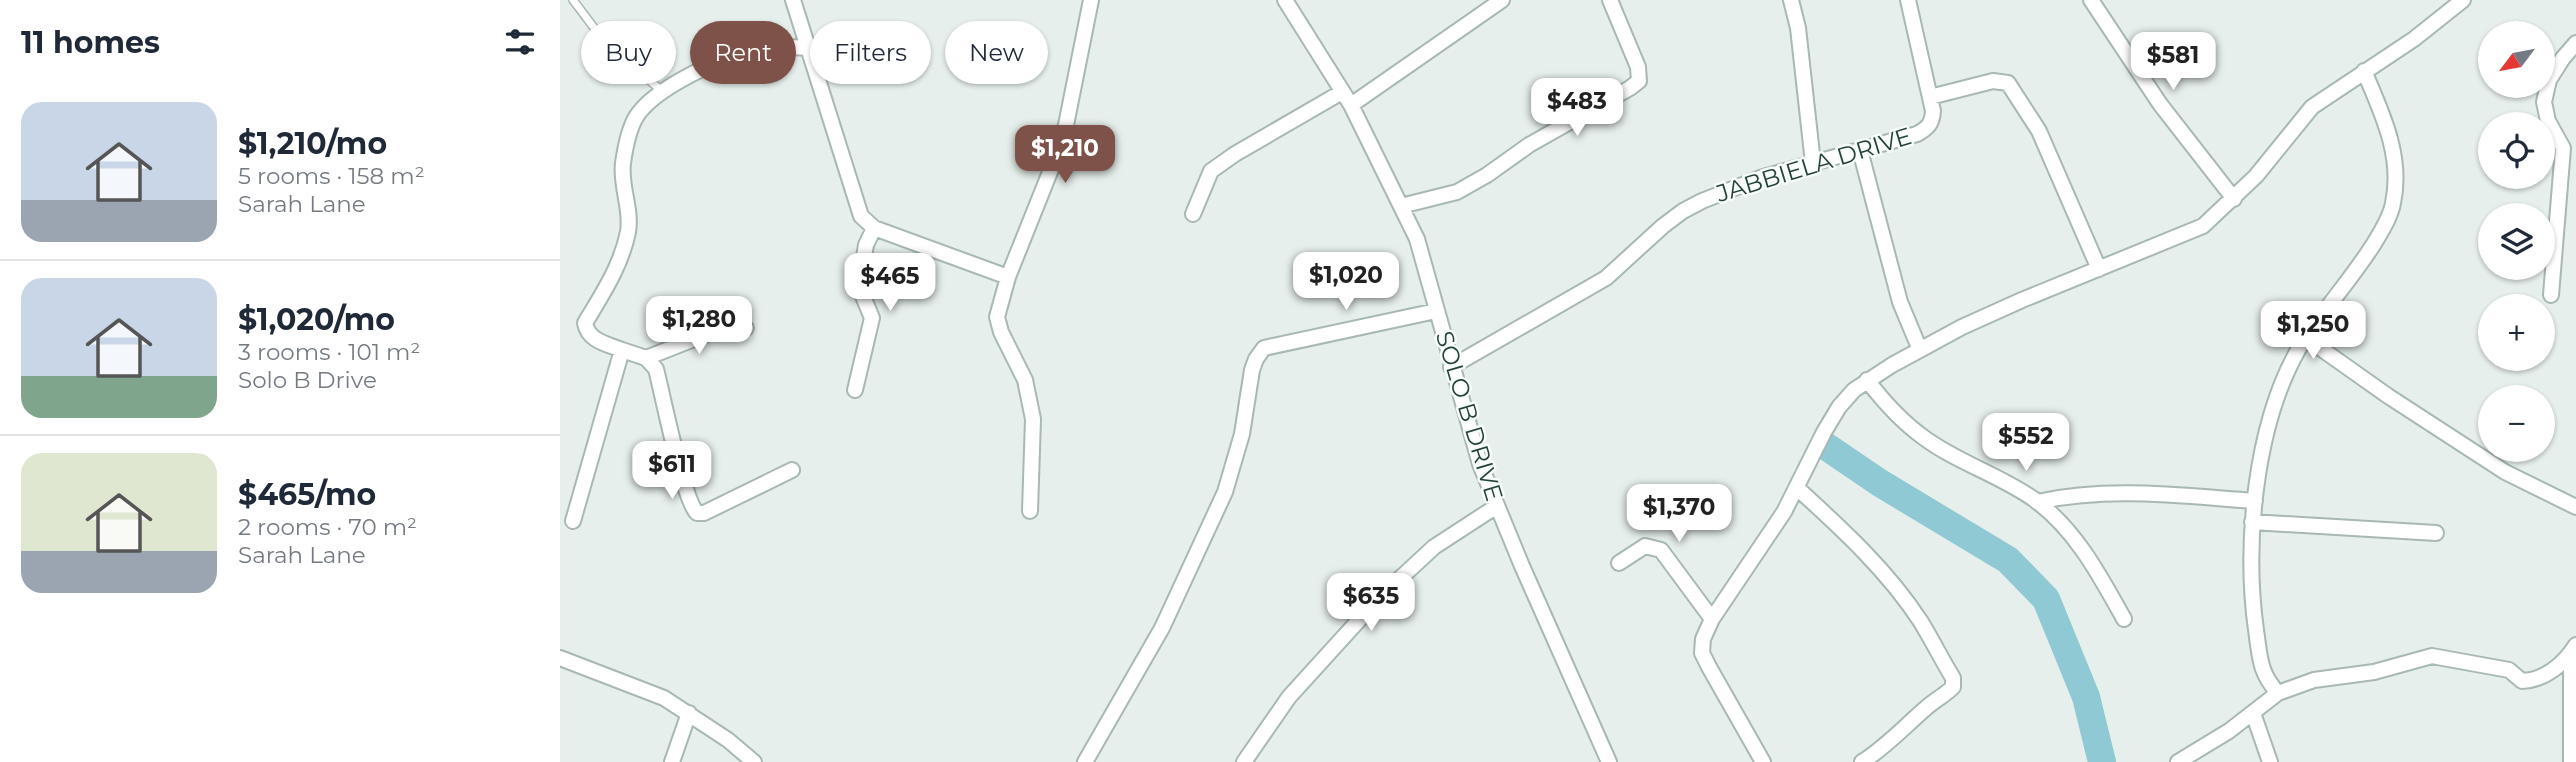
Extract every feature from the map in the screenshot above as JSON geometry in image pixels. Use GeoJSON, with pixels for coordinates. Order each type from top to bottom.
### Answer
{"type":"FeatureCollection","features":[{"type":"Feature","properties":{"kind":"street"},"geometry":{"type":"LineString","coordinates":[[793,0],[861,216],[874,228],[1008,277]]}},
{"type":"Feature","properties":{"kind":"street"},"geometry":{"type":"LineString","coordinates":[[1030,511],[1033,419],[1025,380],[1001,332],[998,317],[1008,277],[1061,143],[1090,6],[1076,0]]}},
{"type":"Feature","properties":{"kind":"street","name":"SOLO B DRIVE"},"geometry":{"type":"LineString","coordinates":[[1285,0],[1351,105],[1401,205],[1424,259],[1451,367],[1480,464],[1609,762]]}},
{"type":"Feature","properties":{"kind":"street"},"geometry":{"type":"LineString","coordinates":[[1351,105],[1502,0]]}},
{"type":"Feature","properties":{"kind":"street"},"geometry":{"type":"LineString","coordinates":[[1401,205],[1457,192],[1487,175],[1529,145],[1639,81],[1638,67],[1610,0]]}},
{"type":"Feature","properties":{"kind":"street"},"geometry":{"type":"LineString","coordinates":[[1791,0],[1798,28],[1812,163]]}},
{"type":"Feature","properties":{"kind":"street","name":"JABBIELA DRIVE"},"geometry":{"type":"LineString","coordinates":[[1451,367],[1606,278],[1683,211],[1760,178],[1917,134],[1927,128],[1932,122],[1933,111],[1908,0]]}},
{"type":"Feature","properties":{"kind":"street"},"geometry":{"type":"LineString","coordinates":[[2091,0],[2152,93],[2234,199]]}},
{"type":"Feature","properties":{"kind":"street"},"geometry":{"type":"LineString","coordinates":[[1763,762],[1702,653],[1703,639],[1712,619],[1784,512],[1839,407],[1854,390],[1920,350],[1998,311],[2203,226],[2234,199],[2283,145],[2312,107],[2414,39],[2463,0]]}},
{"type":"Feature","properties":{"kind":"street"},"geometry":{"type":"LineString","coordinates":[[2550,294],[2563,148],[2548,121],[2544,102],[2549,80],[2576,43]]}},
{"type":"Feature","properties":{"kind":"street"},"geometry":{"type":"LineString","coordinates":[[792,470],[704,513],[697,513],[692,508],[686,488],[656,369],[646,358],[591,337],[585,323],[619,266],[629,229],[629,208],[622,165],[637,115],[662,91],[718,63],[752,50],[781,46],[809,48]]}},
{"type":"Feature","properties":{"kind":"street"},"geometry":{"type":"LineString","coordinates":[[2278,693],[2262,671],[2253,606],[2252,522],[2259,466],[2286,375],[2306,338],[2365,257],[2393,205],[2393,147],[2364,71]]}},
{"type":"Feature","properties":{"kind":"street"},"geometry":{"type":"LineString","coordinates":[[1930,97],[1993,81],[2008,83],[2017,93],[2039,131],[2099,269]]}},
{"type":"Feature","properties":{"kind":"street"},"geometry":{"type":"LineString","coordinates":[[1193,214],[1212,171],[1235,154],[1342,92]]}},
{"type":"Feature","properties":{"kind":"street"},"geometry":{"type":"LineString","coordinates":[[1860,150],[1896,289],[1920,350]]}},
{"type":"Feature","properties":{"kind":"street"},"geometry":{"type":"LineString","coordinates":[[855,390],[872,318],[860,289],[860,279],[866,245],[874,228]]}},
{"type":"Feature","properties":{"kind":"street"},"geometry":{"type":"LineString","coordinates":[[1086,762],[1162,628],[1225,492],[1242,434],[1252,370],[1259,353],[1264,348],[1436,311]]}},
{"type":"Feature","properties":{"kind":"street"},"geometry":{"type":"LineString","coordinates":[[646,358],[717,330],[746,328]]}},
{"type":"Feature","properties":{"kind":"street"},"geometry":{"type":"LineString","coordinates":[[2306,338],[2388,396],[2505,472],[2576,507]]}},
{"type":"Feature","properties":{"kind":"street"},"geometry":{"type":"LineString","coordinates":[[573,521],[622,350]]}},
{"type":"Feature","properties":{"kind":"street"},"geometry":{"type":"LineString","coordinates":[[1867,380],[1890,408],[1924,439],[2015,486],[2037,502],[2070,533],[2099,574],[2124,620]]}},
{"type":"Feature","properties":{"kind":"street"},"geometry":{"type":"LineString","coordinates":[[1797,488],[1843,530],[1896,589],[1921,622],[1953,678],[1953,687],[1877,753],[1862,762]]}},
{"type":"Feature","properties":{"kind":"street"},"geometry":{"type":"LineString","coordinates":[[2037,502],[2098,492],[2154,493],[2255,501]]}},
{"type":"Feature","properties":{"kind":"street"},"geometry":{"type":"LineString","coordinates":[[1244,762],[1289,697],[1379,598],[1434,547],[1497,506]]}},
{"type":"Feature","properties":{"kind":"street"},"geometry":{"type":"LineString","coordinates":[[2252,522],[2436,533]]}},
{"type":"Feature","properties":{"kind":"street"},"geometry":{"type":"LineString","coordinates":[[1619,563],[1645,546],[1661,550],[1712,619]]}},
{"type":"Feature","properties":{"kind":"street"},"geometry":{"type":"LineString","coordinates":[[2178,762],[2229,731],[2278,693],[2314,680],[2374,672],[2432,656],[2509,670],[2522,681],[2536,680],[2549,673],[2574,648]]}},
{"type":"Feature","properties":{"kind":"street"},"geometry":{"type":"LineString","coordinates":[[2571,762],[2574,648]]}},
{"type":"Feature","properties":{"kind":"street"},"geometry":{"type":"LineString","coordinates":[[560,658],[664,698],[689,713],[754,762]]}},
{"type":"Feature","properties":{"kind":"street"},"geometry":{"type":"LineString","coordinates":[[672,762],[689,713]]}},
{"type":"Feature","properties":{"kind":"street"},"geometry":{"type":"LineString","coordinates":[[2253,713],[2270,762]]}},
{"type":"Feature","properties":{"kind":"lane"},"geometry":{"type":"LineString","coordinates":[[573,0],[607,45],[662,91]]}},
{"type":"Feature","properties":{"kind":"waterway"},"geometry":{"type":"LineString","coordinates":[[1827,447],[1880,483],[2008,560],[2046,599],[2086,697],[2102,762]]}}]}
